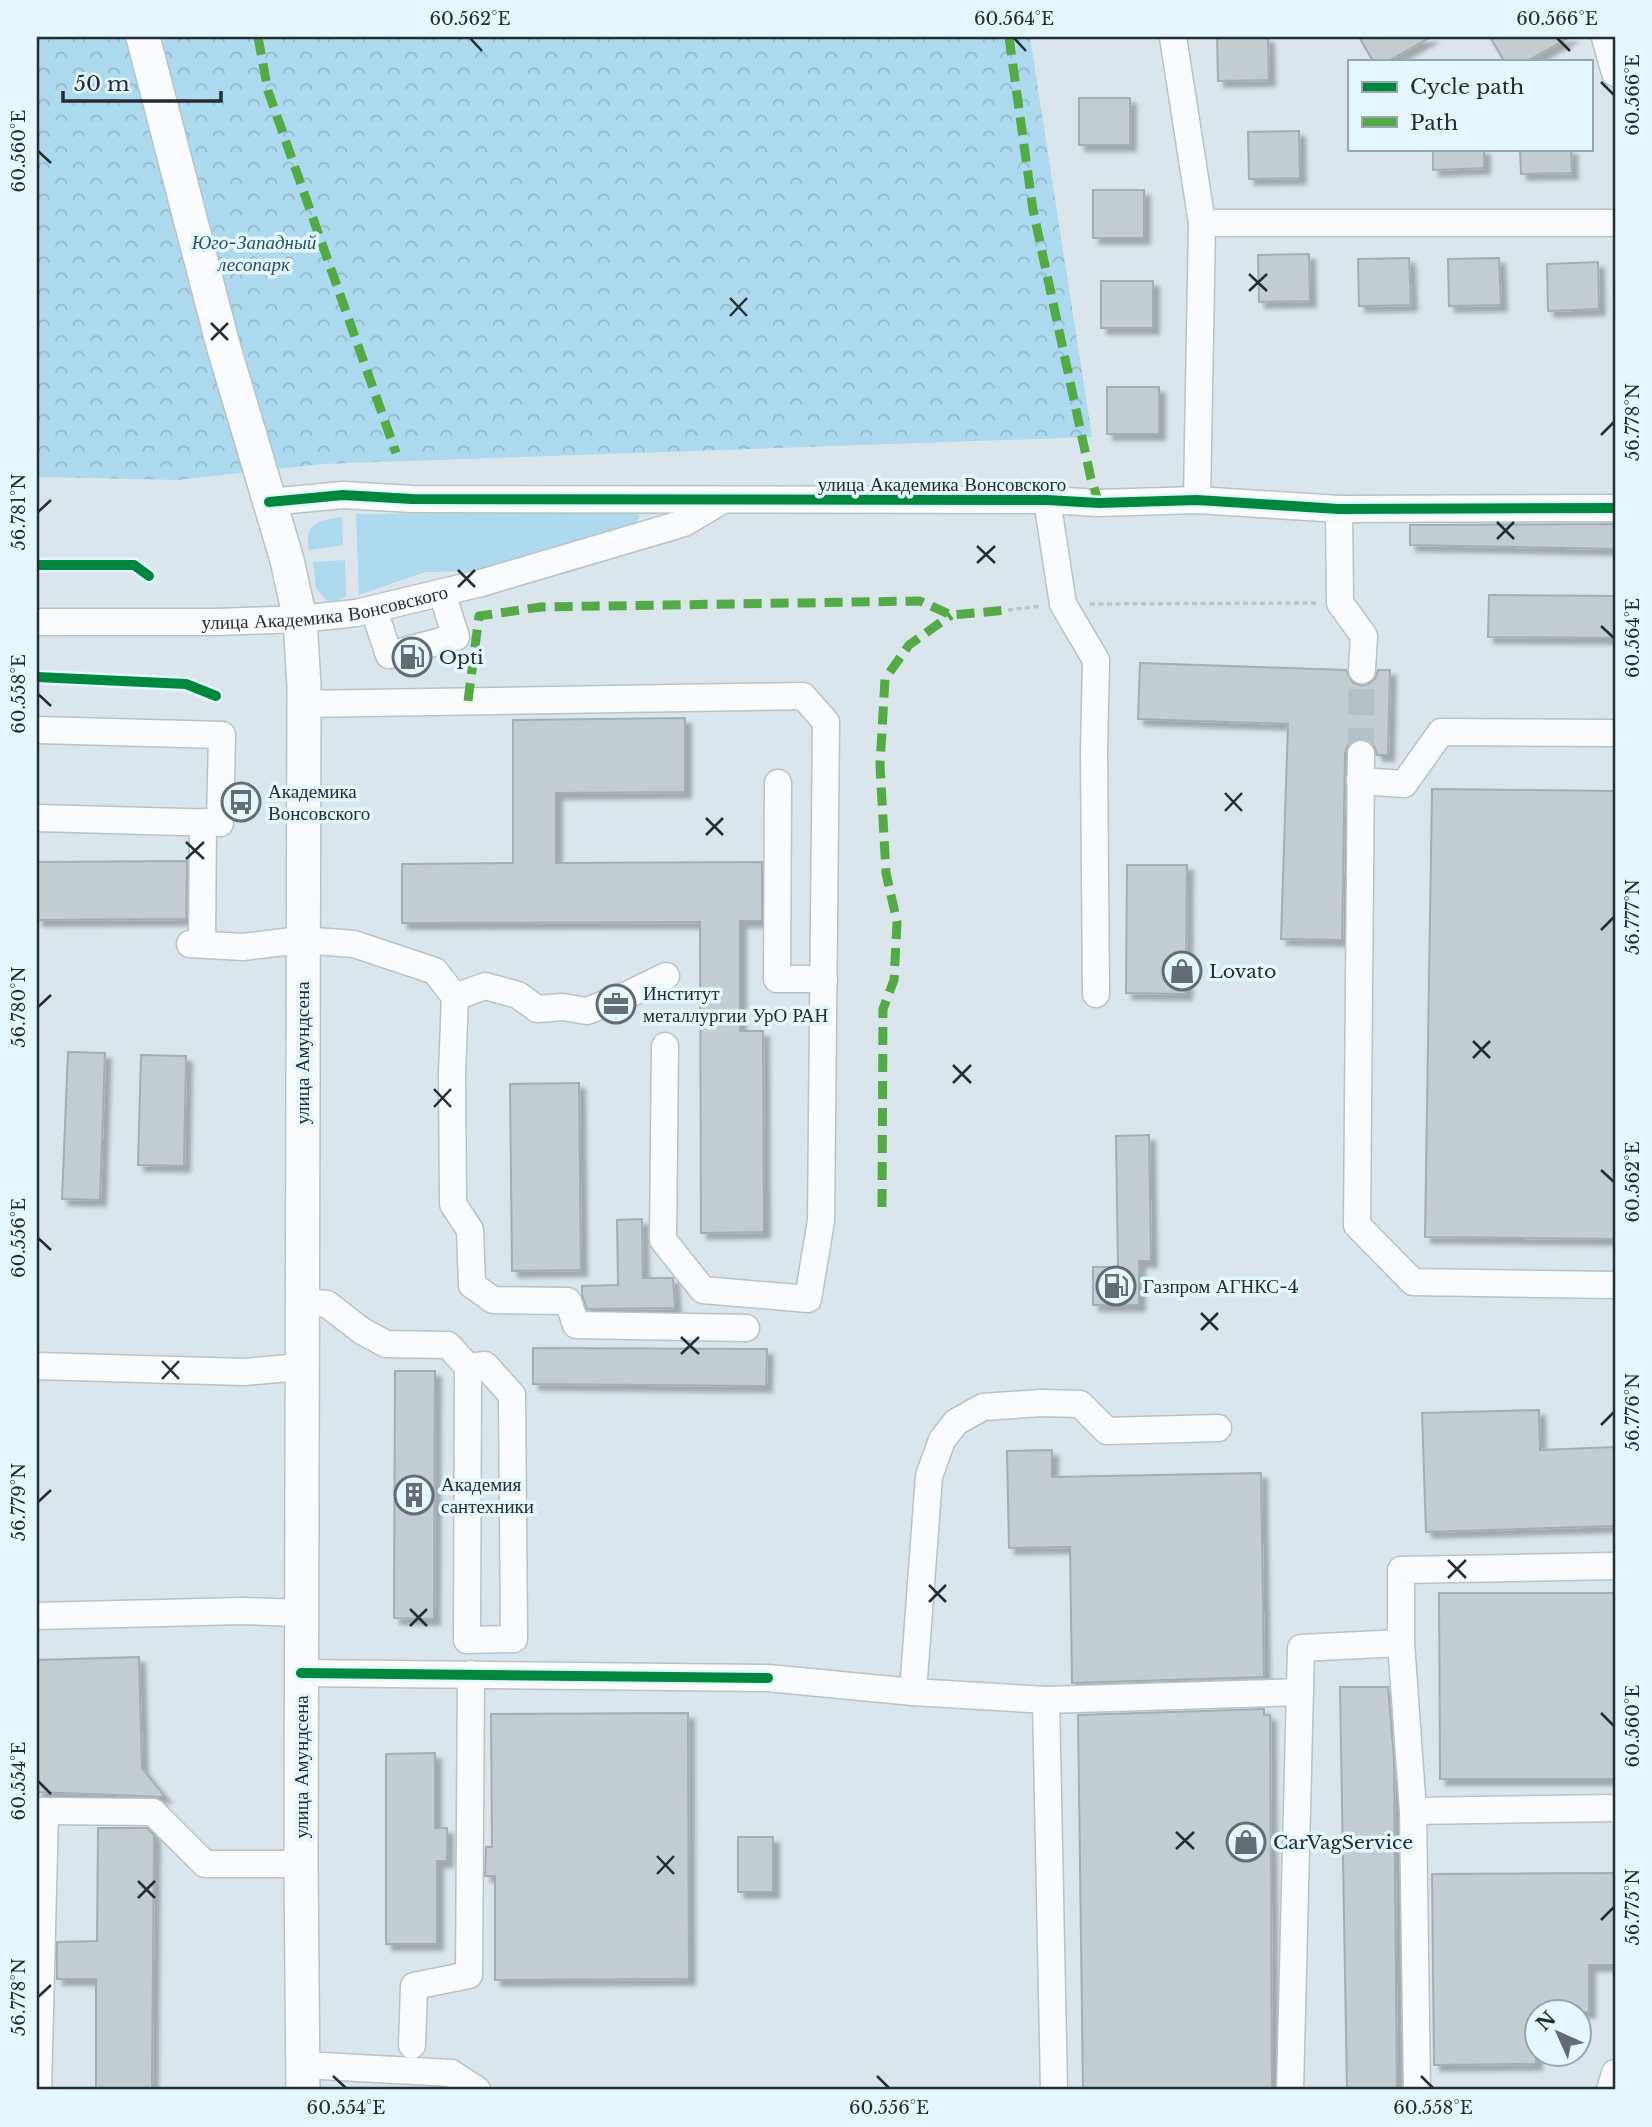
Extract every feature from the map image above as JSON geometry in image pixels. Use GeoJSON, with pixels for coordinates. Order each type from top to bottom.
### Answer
{"type":"FeatureCollection","features":[{"type":"Feature","properties":{"kind":"main road","name":"улица Амундсена"},"geometry":{"type":"LineString","coordinates":[[143,37],[219,332],[287,560],[300,619],[303,704],[300,1864],[303,2077]]}},
{"type":"Feature","properties":{"kind":"street"},"geometry":{"type":"LineString","coordinates":[[1173,37],[1202,223],[1197,500]]}},
{"type":"Feature","properties":{"kind":"street"},"geometry":{"type":"LineString","coordinates":[[1605,37],[1615,73]]}},
{"type":"Feature","properties":{"kind":"street"},"geometry":{"type":"LineString","coordinates":[[1202,223],[1615,223]]}},
{"type":"Feature","properties":{"kind":"street","name":"улица Академика Вонсовского"},"geometry":{"type":"LineString","coordinates":[[269,502],[343,495],[412,499],[1048,500],[1099,503],[1197,500],[1339,509],[1615,508]]}},
{"type":"Feature","properties":{"kind":"street","name":"улица Академика Вонсовского"},"geometry":{"type":"LineString","coordinates":[[37,622],[216,622],[300,619],[374,610],[684,523],[722,500]]}},
{"type":"Feature","properties":{"kind":"street"},"geometry":{"type":"LineString","coordinates":[[1048,500],[1063,604],[1096,660],[1096,994]]}},
{"type":"Feature","properties":{"kind":"street"},"geometry":{"type":"LineString","coordinates":[[1339,509],[1340,603],[1364,636],[1362,670]]}},
{"type":"Feature","properties":{"kind":"street"},"geometry":{"type":"LineString","coordinates":[[374,610],[390,655],[456,637],[442,593]]}},
{"type":"Feature","properties":{"kind":"street"},"geometry":{"type":"LineString","coordinates":[[303,704],[803,696],[826,722],[821,1221],[807,1299],[702,1290],[663,1240],[665,1046]]}},
{"type":"Feature","properties":{"kind":"street"},"geometry":{"type":"LineString","coordinates":[[37,730],[222,734],[220,823],[37,818]]}},
{"type":"Feature","properties":{"kind":"street"},"geometry":{"type":"LineString","coordinates":[[1360,781],[1404,784],[1441,732],[1615,733]]}},
{"type":"Feature","properties":{"kind":"street"},"geometry":{"type":"LineString","coordinates":[[1361,754],[1357,1225],[1413,1282],[1615,1285]]}},
{"type":"Feature","properties":{"kind":"street"},"geometry":{"type":"LineString","coordinates":[[778,783],[777,979],[824,979]]}},
{"type":"Feature","properties":{"kind":"street"},"geometry":{"type":"LineString","coordinates":[[203,822],[196,944],[243,947],[301,940],[354,944],[435,971],[455,997],[452,1073],[453,1205],[470,1230],[472,1285],[494,1300],[568,1301],[576,1325],[746,1328]]}},
{"type":"Feature","properties":{"kind":"street"},"geometry":{"type":"LineString","coordinates":[[455,997],[485,986],[518,995],[537,1009],[563,1007],[587,1011],[666,976]]}},
{"type":"Feature","properties":{"kind":"street"},"geometry":{"type":"LineString","coordinates":[[301,1302],[327,1304],[362,1331],[386,1344],[448,1345],[467,1367],[467,1640],[514,1639],[512,1395],[485,1365],[467,1367]]}},
{"type":"Feature","properties":{"kind":"street"},"geometry":{"type":"LineString","coordinates":[[37,1366],[244,1372],[301,1367]]}},
{"type":"Feature","properties":{"kind":"street"},"geometry":{"type":"LineString","coordinates":[[913,1692],[929,1476],[942,1440],[956,1422],[984,1407],[1042,1403],[1080,1404],[1107,1431],[1217,1428]]}},
{"type":"Feature","properties":{"kind":"street"},"geometry":{"type":"LineString","coordinates":[[1417,2090],[1413,1811],[1401,1643],[1401,1570],[1615,1566]]}},
{"type":"Feature","properties":{"kind":"street"},"geometry":{"type":"LineString","coordinates":[[37,1616],[243,1611],[301,1614]]}},
{"type":"Feature","properties":{"kind":"street"},"geometry":{"type":"LineString","coordinates":[[1290,2090],[1301,1648],[1401,1643]]}},
{"type":"Feature","properties":{"kind":"street"},"geometry":{"type":"LineString","coordinates":[[301,1673],[768,1678],[913,1692],[1046,1700],[1300,1692]]}},
{"type":"Feature","properties":{"kind":"street"},"geometry":{"type":"LineString","coordinates":[[412,2045],[414,1986],[469,1975],[471,1674]]}},
{"type":"Feature","properties":{"kind":"street"},"geometry":{"type":"LineString","coordinates":[[1046,1700],[1054,2090]]}},
{"type":"Feature","properties":{"kind":"street"},"geometry":{"type":"LineString","coordinates":[[1413,1811],[1615,1808]]}},
{"type":"Feature","properties":{"kind":"street"},"geometry":{"type":"LineString","coordinates":[[38,2090],[41,1811],[153,1812],[205,1864],[300,1864]]}},
{"type":"Feature","properties":{"kind":"street"},"geometry":{"type":"LineString","coordinates":[[303,2077],[451,2073],[477,2090]]}},
{"type":"Feature","properties":{"kind":"street"},"geometry":{"type":"LineString","coordinates":[[1610,2090],[1615,2073]]}},
{"type":"Feature","properties":{"kind":"path"},"geometry":{"type":"LineString","coordinates":[[1008,610],[1063,604],[1340,603]]}},
{"type":"Feature","properties":{"kind":"green space","name":"Юго-Западный лесопарк"},"geometry":{"type":"Polygon","coordinates":[[[37,37],[1030,37],[1092,437],[322,464],[178,480],[37,477],[37,37]]]}},
{"type":"Feature","properties":{"kind":"green space"},"geometry":{"type":"Polygon","coordinates":[[[636,512],[640,516],[636,522],[472,571],[425,572],[359,595],[356,514],[636,512]]]}},
{"type":"Feature","properties":{"kind":"green space"},"geometry":{"type":"Polygon","coordinates":[[[342,517],[343,545],[309,550],[309,534],[315,524],[342,517]]]}},
{"type":"Feature","properties":{"kind":"green space"},"geometry":{"type":"Polygon","coordinates":[[[345,560],[346,596],[328,602],[316,588],[313,562],[345,560]]]}},
{"type":"Feature","properties":{"kind":"building"},"geometry":{"type":"Polygon","coordinates":[[[1217,37],[1268,37],[1269,80],[1218,81],[1217,37]]]}},
{"type":"Feature","properties":{"kind":"building"},"geometry":{"type":"Polygon","coordinates":[[[1359,37],[1431,37],[1390,60],[1372,60],[1359,37]]]}},
{"type":"Feature","properties":{"kind":"building"},"geometry":{"type":"Polygon","coordinates":[[[1490,37],[1570,37],[1529,60],[1503,60],[1490,37]]]}},
{"type":"Feature","properties":{"kind":"building"},"geometry":{"type":"Polygon","coordinates":[[[1079,98],[1130,98],[1130,145],[1079,145],[1079,98]]]}},
{"type":"Feature","properties":{"kind":"building"},"geometry":{"type":"Polygon","coordinates":[[[1299,131],[1300,178],[1249,179],[1248,132],[1299,131]]]}},
{"type":"Feature","properties":{"kind":"building"},"geometry":{"type":"Polygon","coordinates":[[[1433,150],[1484,150],[1484,168],[1433,170],[1433,150]]]}},
{"type":"Feature","properties":{"kind":"building"},"geometry":{"type":"Polygon","coordinates":[[[1520,150],[1571,150],[1572,173],[1521,174],[1520,150]]]}},
{"type":"Feature","properties":{"kind":"building"},"geometry":{"type":"Polygon","coordinates":[[[1093,190],[1144,190],[1144,238],[1093,238],[1093,190]]]}},
{"type":"Feature","properties":{"kind":"building"},"geometry":{"type":"Polygon","coordinates":[[[1309,254],[1310,301],[1259,302],[1258,255],[1309,254]]]}},
{"type":"Feature","properties":{"kind":"building"},"geometry":{"type":"Polygon","coordinates":[[[1409,258],[1411,305],[1359,306],[1358,259],[1409,258]]]}},
{"type":"Feature","properties":{"kind":"building"},"geometry":{"type":"Polygon","coordinates":[[[1499,258],[1501,305],[1449,306],[1448,259],[1499,258]]]}},
{"type":"Feature","properties":{"kind":"building"},"geometry":{"type":"Polygon","coordinates":[[[1598,262],[1599,309],[1548,311],[1547,264],[1598,262]]]}},
{"type":"Feature","properties":{"kind":"building"},"geometry":{"type":"Polygon","coordinates":[[[1101,281],[1153,281],[1153,328],[1101,328],[1101,281]]]}},
{"type":"Feature","properties":{"kind":"building"},"geometry":{"type":"Polygon","coordinates":[[[1107,387],[1159,387],[1159,434],[1107,434],[1107,387]]]}},
{"type":"Feature","properties":{"kind":"building"},"geometry":{"type":"Polygon","coordinates":[[[1615,524],[1615,549],[1410,545],[1410,525],[1615,524]]]}},
{"type":"Feature","properties":{"kind":"building"},"geometry":{"type":"Polygon","coordinates":[[[1489,595],[1615,596],[1615,638],[1488,637],[1489,595]]]}},
{"type":"Feature","properties":{"kind":"building"},"geometry":{"type":"Polygon","coordinates":[[[1140,663],[1346,670],[1353,683],[1362,686],[1375,679],[1378,670],[1390,670],[1388,755],[1377,755],[1370,741],[1362,738],[1348,745],[1345,753],[1342,940],[1281,939],[1288,724],[1138,719],[1140,663]]]}},
{"type":"Feature","properties":{"kind":"building"},"geometry":{"type":"Polygon","coordinates":[[[685,718],[685,792],[556,793],[556,863],[762,862],[762,921],[740,921],[740,1031],[763,1031],[764,1232],[701,1233],[700,922],[402,923],[402,864],[513,863],[513,720],[685,718]]]}},
{"type":"Feature","properties":{"kind":"building"},"geometry":{"type":"Polygon","coordinates":[[[1432,789],[1615,791],[1615,1239],[1425,1237],[1432,789]]]}},
{"type":"Feature","properties":{"kind":"building"},"geometry":{"type":"Polygon","coordinates":[[[187,861],[186,919],[37,920],[37,862],[187,861]]]}},
{"type":"Feature","properties":{"kind":"building"},"geometry":{"type":"Polygon","coordinates":[[[1127,865],[1187,865],[1186,994],[1126,993],[1127,865]]]}},
{"type":"Feature","properties":{"kind":"building"},"geometry":{"type":"Polygon","coordinates":[[[68,1052],[105,1053],[100,1200],[62,1199],[68,1052]]]}},
{"type":"Feature","properties":{"kind":"building"},"geometry":{"type":"Polygon","coordinates":[[[141,1055],[186,1056],[184,1166],[138,1165],[141,1055]]]}},
{"type":"Feature","properties":{"kind":"building"},"geometry":{"type":"Polygon","coordinates":[[[579,1083],[581,1270],[512,1271],[510,1084],[579,1083]]]}},
{"type":"Feature","properties":{"kind":"building"},"geometry":{"type":"Polygon","coordinates":[[[1149,1135],[1151,1261],[1139,1261],[1139,1305],[1093,1305],[1093,1267],[1118,1267],[1116,1136],[1149,1135]]]}},
{"type":"Feature","properties":{"kind":"building"},"geometry":{"type":"Polygon","coordinates":[[[642,1219],[643,1278],[673,1278],[675,1308],[587,1309],[582,1286],[618,1285],[617,1220],[642,1219]]]}},
{"type":"Feature","properties":{"kind":"building"},"geometry":{"type":"Polygon","coordinates":[[[533,1348],[767,1349],[766,1386],[533,1384],[533,1348]]]}},
{"type":"Feature","properties":{"kind":"building","name":"Академия сантехники"},"geometry":{"type":"Polygon","coordinates":[[[395,1371],[435,1371],[434,1619],[394,1618],[395,1371]]]}},
{"type":"Feature","properties":{"kind":"building"},"geometry":{"type":"Polygon","coordinates":[[[1539,1410],[1540,1450],[1615,1447],[1615,1526],[1426,1532],[1422,1413],[1539,1410]]]}},
{"type":"Feature","properties":{"kind":"building"},"geometry":{"type":"Polygon","coordinates":[[[1052,1450],[1052,1477],[1261,1473],[1264,1677],[1072,1683],[1070,1547],[1009,1548],[1007,1451],[1052,1450]]]}},
{"type":"Feature","properties":{"kind":"building"},"geometry":{"type":"Polygon","coordinates":[[[1439,1593],[1615,1593],[1615,1779],[1440,1779],[1439,1593]]]}},
{"type":"Feature","properties":{"kind":"building"},"geometry":{"type":"Polygon","coordinates":[[[139,1657],[142,1768],[165,1797],[37,1792],[37,1660],[139,1657]]]}},
{"type":"Feature","properties":{"kind":"building"},"geometry":{"type":"Polygon","coordinates":[[[1340,1687],[1388,1687],[1394,1760],[1397,2090],[1347,2090],[1340,1687]]]}},
{"type":"Feature","properties":{"kind":"building"},"geometry":{"type":"Polygon","coordinates":[[[1264,1709],[1264,1715],[1270,1715],[1272,2090],[1083,2090],[1078,1715],[1264,1709]]]}},
{"type":"Feature","properties":{"kind":"building"},"geometry":{"type":"Polygon","coordinates":[[[688,1713],[689,1979],[495,1980],[495,1876],[485,1876],[486,1847],[492,1847],[491,1714],[688,1713]]]}},
{"type":"Feature","properties":{"kind":"building"},"geometry":{"type":"Polygon","coordinates":[[[435,1753],[435,1828],[447,1828],[447,1861],[437,1861],[437,1944],[386,1944],[386,1754],[435,1753]]]}},
{"type":"Feature","properties":{"kind":"building"},"geometry":{"type":"Polygon","coordinates":[[[98,1828],[147,1828],[154,1835],[152,2090],[96,2090],[96,1979],[57,1979],[57,1942],[97,1941],[98,1828]]]}},
{"type":"Feature","properties":{"kind":"building"},"geometry":{"type":"Polygon","coordinates":[[[738,1837],[773,1837],[773,1892],[738,1892],[738,1837]]]}},
{"type":"Feature","properties":{"kind":"building"},"geometry":{"type":"Polygon","coordinates":[[[1615,1873],[1615,1965],[1589,1965],[1589,1997],[1522,1997],[1522,2064],[1434,2065],[1432,1874],[1615,1873]]]}},
{"type":"Feature","properties":{"kind":"tunnel"},"geometry":{"type":"LineString","coordinates":[[1361,754],[1362,670]]}},
{"type":"Feature","properties":{"kind":"marked path"},"geometry":{"type":"LineString","coordinates":[[258,37],[268,91],[396,453]]}},
{"type":"Feature","properties":{"kind":"marked path"},"geometry":{"type":"LineString","coordinates":[[1009,37],[1033,210],[1091,479],[1099,503]]}},
{"type":"Feature","properties":{"kind":"marked path"},"geometry":{"type":"LineString","coordinates":[[468,701],[479,616],[541,607],[920,601],[951,615],[1008,610]]}},
{"type":"Feature","properties":{"kind":"marked path"},"geometry":{"type":"LineString","coordinates":[[882,1207],[883,1009],[894,980],[897,922],[886,873],[880,765],[885,679],[909,645],[951,615]]}},
{"type":"Feature","properties":{"kind":"cycle path"},"geometry":{"type":"LineString","coordinates":[[269,502],[343,495],[412,499],[1047,500],[1099,503],[1197,500],[1339,509],[1615,508]]}},
{"type":"Feature","properties":{"kind":"cycle path"},"geometry":{"type":"LineString","coordinates":[[37,565],[134,565],[149,576]]}},
{"type":"Feature","properties":{"kind":"cycle path"},"geometry":{"type":"LineString","coordinates":[[37,677],[186,684],[216,696]]}},
{"type":"Feature","properties":{"kind":"cycle path"},"geometry":{"type":"LineString","coordinates":[[301,1673],[768,1678]]}},
{"type":"Feature","properties":{"kind":"place","name":"Opti"},"geometry":{"type":"Point","coordinates":[412,657]}},
{"type":"Feature","properties":{"kind":"place","name":"Академика Вонсовского"},"geometry":{"type":"Point","coordinates":[241,802]}},
{"type":"Feature","properties":{"kind":"place","name":"Lovato"},"geometry":{"type":"Point","coordinates":[1182,971]}},
{"type":"Feature","properties":{"kind":"place","name":"Институт металлургии УрО РАН"},"geometry":{"type":"Point","coordinates":[616,1004]}},
{"type":"Feature","properties":{"kind":"place","name":"Газпром АГНКС-4"},"geometry":{"type":"Point","coordinates":[1116,1286]}},
{"type":"Feature","properties":{"kind":"place","name":"Академия сантехники"},"geometry":{"type":"Point","coordinates":[414,1495]}},
{"type":"Feature","properties":{"kind":"place","name":"CarVagService"},"geometry":{"type":"Point","coordinates":[1246,1842]}}]}
